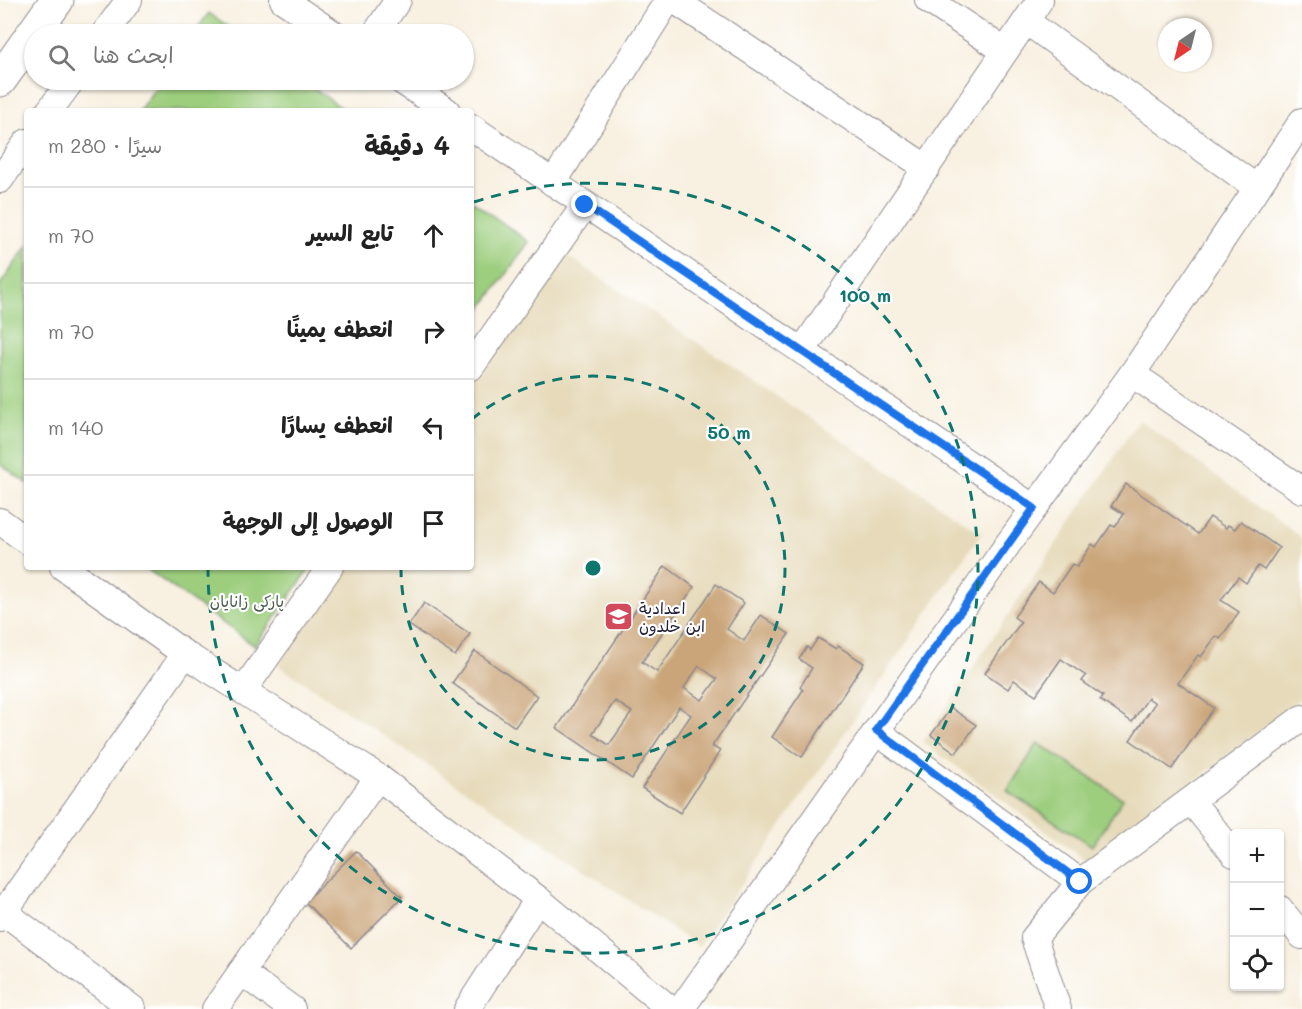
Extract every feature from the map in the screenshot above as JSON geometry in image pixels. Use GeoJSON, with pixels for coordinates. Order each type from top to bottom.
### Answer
{"type":"FeatureCollection","features":[{"type":"Feature","properties":{"kind":"main road"},"geometry":{"type":"LineString","coordinates":[[40,24],[57,0]]}},
{"type":"Feature","properties":{"kind":"main road"},"geometry":{"type":"LineString","coordinates":[[0,80],[24,46]]}},
{"type":"Feature","properties":{"kind":"street"},"geometry":{"type":"LineString","coordinates":[[111,24],[129,0]]}},
{"type":"Feature","properties":{"kind":"street"},"geometry":{"type":"LineString","coordinates":[[283,0],[319,24]]}},
{"type":"Feature","properties":{"kind":"street"},"geometry":{"type":"LineString","coordinates":[[382,24],[398,0]]}},
{"type":"Feature","properties":{"kind":"street"},"geometry":{"type":"LineString","coordinates":[[553,183],[668,0]]}},
{"type":"Feature","properties":{"kind":"street"},"geometry":{"type":"LineString","coordinates":[[674,0],[927,168]]}},
{"type":"Feature","properties":{"kind":"street"},"geometry":{"type":"LineString","coordinates":[[928,0],[1005,51]]}},
{"type":"Feature","properties":{"kind":"street"},"geometry":{"type":"LineString","coordinates":[[802,351],[1040,0]]}},
{"type":"Feature","properties":{"kind":"street"},"geometry":{"type":"LineString","coordinates":[[1026,21],[1257,188]]}},
{"type":"Feature","properties":{"kind":"street"},"geometry":{"type":"LineString","coordinates":[[52,108],[65,90]]}},
{"type":"Feature","properties":{"kind":"street"},"geometry":{"type":"LineString","coordinates":[[415,90],[442,108]]}},
{"type":"Feature","properties":{"kind":"street"},"geometry":{"type":"LineString","coordinates":[[681,1009],[876,730],[1132,374],[1257,188],[1294,150],[1302,120]]}},
{"type":"Feature","properties":{"kind":"street"},"geometry":{"type":"LineString","coordinates":[[474,129],[1034,508]]}},
{"type":"Feature","properties":{"kind":"street"},"geometry":{"type":"LineString","coordinates":[[0,180],[24,146]]}},
{"type":"Feature","properties":{"kind":"street"},"geometry":{"type":"LineString","coordinates":[[474,363],[585,205]]}},
{"type":"Feature","properties":{"kind":"street"},"geometry":{"type":"LineString","coordinates":[[1132,374],[1302,490]]}},
{"type":"Feature","properties":{"kind":"street"},"geometry":{"type":"LineString","coordinates":[[67,570],[185,654],[378,777],[538,899],[670,1009]]}},
{"type":"Feature","properties":{"kind":"street"},"geometry":{"type":"LineString","coordinates":[[243,691],[328,570]]}},
{"type":"Feature","properties":{"kind":"street"},"geometry":{"type":"LineString","coordinates":[[133,1009],[1,913],[185,654]]}},
{"type":"Feature","properties":{"kind":"street"},"geometry":{"type":"LineString","coordinates":[[1058,1009],[1034,938],[1080,882],[1302,718]]}},
{"type":"Feature","properties":{"kind":"street"},"geometry":{"type":"LineString","coordinates":[[876,730],[1080,882]]}},
{"type":"Feature","properties":{"kind":"street"},"geometry":{"type":"LineString","coordinates":[[215,1009],[378,777]]}},
{"type":"Feature","properties":{"kind":"street"},"geometry":{"type":"LineString","coordinates":[[1191,801],[1230,849]]}},
{"type":"Feature","properties":{"kind":"street"},"geometry":{"type":"LineString","coordinates":[[467,1009],[538,899]]}},
{"type":"Feature","properties":{"kind":"street"},"geometry":{"type":"LineString","coordinates":[[241,972],[292,1009]]}},
{"type":"Feature","properties":{"kind":"shaded area","name":"اعدادية ابن خلدون"},"geometry":{"type":"Polygon","coordinates":[[[565,254],[981,533],[699,947],[278,665],[345,570],[474,570],[474,384],[565,254]]]}},
{"type":"Feature","properties":{"kind":"shaded area"},"geometry":{"type":"Polygon","coordinates":[[[1139,420],[1302,538],[1302,697],[1090,864],[923,742],[1139,420]]]}},
{"type":"Feature","properties":{"kind":"green space"},"geometry":{"type":"Polygon","coordinates":[[[209,13],[225,24],[201,24],[209,13]]]}},
{"type":"Feature","properties":{"kind":"green space"},"geometry":{"type":"Polygon","coordinates":[[[154,90],[316,90],[342,108],[141,108],[154,90]]]}},
{"type":"Feature","properties":{"kind":"green space"},"geometry":{"type":"Polygon","coordinates":[[[474,202],[529,242],[474,319],[474,202]]]}},
{"type":"Feature","properties":{"kind":"green space"},"geometry":{"type":"Polygon","coordinates":[[[24,250],[24,481],[0,464],[0,285],[24,250]]]}},
{"type":"Feature","properties":{"kind":"green space","name":"پارکی زانایان"},"geometry":{"type":"Polygon","coordinates":[[[148,570],[309,570],[255,646],[148,570]]]}},
{"type":"Feature","properties":{"kind":"green space"},"geometry":{"type":"Polygon","coordinates":[[[1038,743],[1123,799],[1092,846],[1007,791],[1038,743]]]}},
{"type":"Feature","properties":{"kind":"building"},"geometry":{"type":"Polygon","coordinates":[[[1126,484],[1198,534],[1210,517],[1226,528],[1228,525],[1235,529],[1241,521],[1279,548],[1264,570],[1258,566],[1246,583],[1238,577],[1221,600],[1239,612],[1220,639],[1216,636],[1201,657],[1198,655],[1178,683],[1214,708],[1172,769],[1130,740],[1155,703],[1148,698],[1132,722],[1100,700],[1103,696],[1082,681],[1086,676],[1061,659],[1036,695],[1014,680],[1008,689],[985,673],[1021,622],[1014,617],[1039,582],[1053,592],[1072,564],[1077,567],[1092,544],[1096,547],[1111,525],[1115,527],[1124,514],[1111,506],[1126,484]]]}},
{"type":"Feature","properties":{"kind":"building"},"geometry":{"type":"Polygon","coordinates":[[[665,566],[694,587],[642,662],[657,672],[716,584],[744,603],[727,629],[744,641],[761,615],[789,634],[712,746],[720,751],[680,813],[642,788],[691,715],[679,707],[632,779],[557,728],[665,566]],[[699,666],[684,688],[702,700],[717,679],[699,666]],[[615,701],[592,734],[609,745],[632,712],[615,701]]]}},
{"type":"Feature","properties":{"kind":"building"},"geometry":{"type":"Polygon","coordinates":[[[424,603],[470,634],[455,656],[409,625],[424,603]]]}},
{"type":"Feature","properties":{"kind":"building"},"geometry":{"type":"Polygon","coordinates":[[[818,638],[836,649],[838,646],[864,663],[802,757],[772,737],[803,690],[800,687],[812,668],[799,659],[807,647],[810,650],[818,638]]]}},
{"type":"Feature","properties":{"kind":"building"},"geometry":{"type":"Polygon","coordinates":[[[475,651],[537,696],[515,727],[452,683],[475,651]]]}},
{"type":"Feature","properties":{"kind":"building"},"geometry":{"type":"Polygon","coordinates":[[[951,708],[976,725],[956,753],[931,735],[951,708]]]}},
{"type":"Feature","properties":{"kind":"building"},"geometry":{"type":"Polygon","coordinates":[[[356,851],[402,897],[351,948],[305,902],[356,851]]]}},
{"type":"Feature","properties":{"kind":"place","name":"اعدادية ابن خلدون"},"geometry":{"type":"Point","coordinates":[618,616]}},
{"type":"Feature","properties":{"kind":"route"},"geometry":{"type":"LineString","coordinates":[[585,205],[1034,508],[876,730],[1080,882]]}}]}
